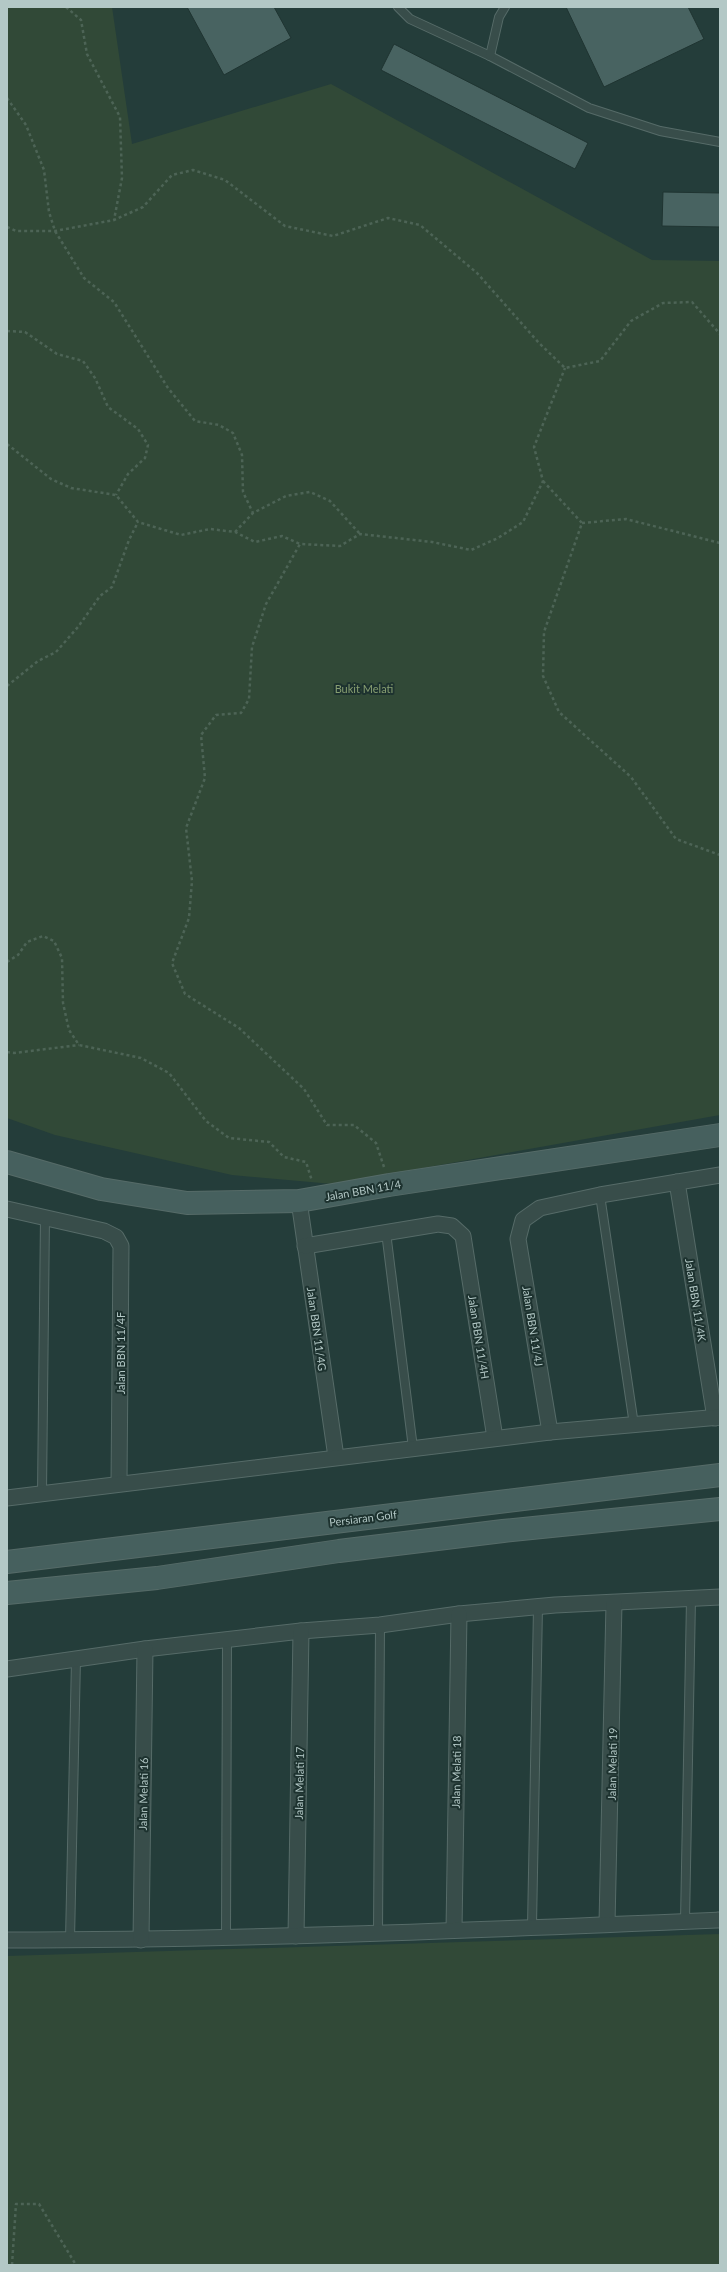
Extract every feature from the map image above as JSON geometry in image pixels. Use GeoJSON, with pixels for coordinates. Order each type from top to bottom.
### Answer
{"type":"FeatureCollection","features":[{"type":"Feature","properties":{"kind":"street","name":"Jalan BBN 11/4"},"geometry":{"type":"LineString","coordinates":[[7,1162],[101,1189],[187,1203],[308,1200],[389,1185],[720,1135]]}},
{"type":"Feature","properties":{"kind":"street"},"geometry":{"type":"LineString","coordinates":[[600,1195],[720,1175]]}},
{"type":"Feature","properties":{"kind":"street","name":"Jalan BBN 11/4K"},"geometry":{"type":"LineString","coordinates":[[677,1182],[718,1418]]}},
{"type":"Feature","properties":{"kind":"street","name":"Jalan BBN 11/4J"},"geometry":{"type":"LineString","coordinates":[[550,1432],[518,1239],[523,1220],[540,1208],[600,1195]]}},
{"type":"Feature","properties":{"kind":"street","name":"Jalan BBN 11/4G"},"geometry":{"type":"LineString","coordinates":[[308,1200],[305,1246],[336,1457]]}},
{"type":"Feature","properties":{"kind":"street"},"geometry":{"type":"LineString","coordinates":[[7,1208],[45,1217]]}},
{"type":"Feature","properties":{"kind":"street","name":"Jalan BBN 11/4F"},"geometry":{"type":"LineString","coordinates":[[45,1217],[104,1231],[116,1237],[121,1246],[120,1483]]}},
{"type":"Feature","properties":{"kind":"street","name":"Jalan BBN 11/4H"},"geometry":{"type":"LineString","coordinates":[[386,1232],[438,1224],[452,1226],[463,1236],[495,1438]]}},
{"type":"Feature","properties":{"kind":"street"},"geometry":{"type":"LineString","coordinates":[[305,1246],[386,1232]]}},
{"type":"Feature","properties":{"kind":"street"},"geometry":{"type":"LineString","coordinates":[[7,1498],[495,1438],[718,1418]]}},
{"type":"Feature","properties":{"kind":"street","name":"Persiaran Golf"},"geometry":{"type":"LineString","coordinates":[[7,1562],[720,1475]]}},
{"type":"Feature","properties":{"kind":"street"},"geometry":{"type":"LineString","coordinates":[[7,1606],[17,1592],[157,1578],[339,1551],[503,1531],[720,1509]]}},
{"type":"Feature","properties":{"kind":"street"},"geometry":{"type":"LineString","coordinates":[[7,1669],[227,1639],[301,1631],[380,1625],[459,1614],[538,1607],[691,1599],[720,1596]]}},
{"type":"Feature","properties":{"kind":"street","name":"Jalan Melati 19"},"geometry":{"type":"LineString","coordinates":[[607,1924],[614,1603]]}},
{"type":"Feature","properties":{"kind":"street","name":"Jalan Melati 18"},"geometry":{"type":"LineString","coordinates":[[454,1930],[459,1614]]}},
{"type":"Feature","properties":{"kind":"street","name":"Jalan Melati 17"},"geometry":{"type":"LineString","coordinates":[[296,1936],[301,1631]]}},
{"type":"Feature","properties":{"kind":"street","name":"Jalan Melati 16"},"geometry":{"type":"LineString","coordinates":[[141,1940],[145,1649]]}},
{"type":"Feature","properties":{"kind":"street"},"geometry":{"type":"LineString","coordinates":[[7,1940],[141,1940],[226,1938],[720,1920]]}},
{"type":"Feature","properties":{"kind":"lane"},"geometry":{"type":"LineString","coordinates":[[398,7],[402,14],[410,19],[490,56],[589,108],[660,131],[720,142]]}},
{"type":"Feature","properties":{"kind":"lane"},"geometry":{"type":"LineString","coordinates":[[490,56],[499,17],[505,7]]}},
{"type":"Feature","properties":{"kind":"lane"},"geometry":{"type":"LineString","coordinates":[[600,1195],[634,1425]]}},
{"type":"Feature","properties":{"kind":"lane"},"geometry":{"type":"LineString","coordinates":[[42,1493],[45,1217]]}},
{"type":"Feature","properties":{"kind":"lane"},"geometry":{"type":"LineString","coordinates":[[386,1232],[413,1448]]}},
{"type":"Feature","properties":{"kind":"lane"},"geometry":{"type":"LineString","coordinates":[[685,1921],[691,1599]]}},
{"type":"Feature","properties":{"kind":"lane"},"geometry":{"type":"LineString","coordinates":[[532,1926],[538,1607]]}},
{"type":"Feature","properties":{"kind":"lane"},"geometry":{"type":"LineString","coordinates":[[378,1933],[380,1625]]}},
{"type":"Feature","properties":{"kind":"lane"},"geometry":{"type":"LineString","coordinates":[[226,1938],[227,1639]]}},
{"type":"Feature","properties":{"kind":"lane"},"geometry":{"type":"LineString","coordinates":[[70,1940],[76,1659]]}},
{"type":"Feature","properties":{"kind":"path"},"geometry":{"type":"LineString","coordinates":[[66,7],[81,20],[87,54],[120,117],[122,178],[114,220]]}},
{"type":"Feature","properties":{"kind":"path"},"geometry":{"type":"LineString","coordinates":[[7,98],[26,125],[44,170],[49,212],[55,231],[84,278],[114,302],[168,388],[195,421],[220,425],[233,433],[242,455],[243,492],[253,513]]}},
{"type":"Feature","properties":{"kind":"path"},"geometry":{"type":"LineString","coordinates":[[7,227],[16,231],[55,231],[114,220],[143,207],[172,175],[193,170],[225,180],[285,226],[333,236],[388,218],[420,225],[477,273],[538,343],[565,368]]}},
{"type":"Feature","properties":{"kind":"path"},"geometry":{"type":"LineString","coordinates":[[565,368],[600,361],[631,321],[663,303],[692,302],[720,334]]}},
{"type":"Feature","properties":{"kind":"path"},"geometry":{"type":"LineString","coordinates":[[7,331],[25,332],[57,354],[83,361],[95,378],[108,407],[138,429],[148,445],[145,458],[128,474],[116,495]]}},
{"type":"Feature","properties":{"kind":"path"},"geometry":{"type":"LineString","coordinates":[[565,368],[534,447],[543,481],[582,523]]}},
{"type":"Feature","properties":{"kind":"path"},"geometry":{"type":"LineString","coordinates":[[7,444],[51,479],[71,488],[116,495],[138,522],[181,535],[210,529],[235,532],[255,542],[282,536],[300,544],[340,546],[360,534],[432,542],[471,550],[498,538],[523,522],[543,481]]}},
{"type":"Feature","properties":{"kind":"path"},"geometry":{"type":"LineString","coordinates":[[235,532],[253,513],[286,496],[310,492],[330,501],[360,534]]}},
{"type":"Feature","properties":{"kind":"path"},"geometry":{"type":"LineString","coordinates":[[582,523],[626,520],[720,543]]}},
{"type":"Feature","properties":{"kind":"path"},"geometry":{"type":"LineString","coordinates":[[7,686],[38,661],[56,652],[78,627],[100,596],[112,587],[129,540],[138,522]]}},
{"type":"Feature","properties":{"kind":"path"},"geometry":{"type":"LineString","coordinates":[[582,523],[544,632],[542,676],[559,712],[631,777],[676,839],[720,855]]}},
{"type":"Feature","properties":{"kind":"path"},"geometry":{"type":"LineString","coordinates":[[300,544],[266,604],[252,647],[249,699],[241,713],[216,715],[201,735],[205,778],[186,828],[192,882],[189,918],[172,963],[185,994],[239,1028],[304,1089],[327,1125],[354,1125],[376,1143],[389,1185]]}},
{"type":"Feature","properties":{"kind":"path"},"geometry":{"type":"LineString","coordinates":[[7,962],[18,955],[27,942],[43,936],[54,941],[62,958],[63,1003],[69,1030],[79,1045]]}},
{"type":"Feature","properties":{"kind":"path"},"geometry":{"type":"LineString","coordinates":[[7,1052],[14,1053],[79,1045],[142,1058],[170,1073],[206,1120],[229,1138],[269,1142],[284,1157],[306,1162],[308,1200]]}},
{"type":"Feature","properties":{"kind":"path"},"geometry":{"type":"LineString","coordinates":[[12,2265],[16,2204],[38,2204],[76,2265]]}},
{"type":"Feature","properties":{"kind":"green space","name":"Bukit Melati"},"geometry":{"type":"Polygon","coordinates":[[[7,7],[112,7],[132,144],[331,84],[652,260],[720,261],[720,1115],[333,1184],[232,1175],[55,1135],[7,1118],[7,7]]]}},
{"type":"Feature","properties":{"kind":"green space"},"geometry":{"type":"Polygon","coordinates":[[[720,1934],[720,2265],[7,2265],[7,1956],[720,1934]]]}},
{"type":"Feature","properties":{"kind":"building"},"geometry":{"type":"Polygon","coordinates":[[[187,7],[274,7],[291,38],[224,75],[187,7]]]}},
{"type":"Feature","properties":{"kind":"building"},"geometry":{"type":"Polygon","coordinates":[[[566,7],[688,7],[704,39],[604,87],[566,7]]]}},
{"type":"Feature","properties":{"kind":"building"},"geometry":{"type":"Polygon","coordinates":[[[394,44],[588,143],[575,169],[381,70],[394,44]]]}},
{"type":"Feature","properties":{"kind":"building"},"geometry":{"type":"Polygon","coordinates":[[[663,192],[720,193],[720,227],[662,226],[663,192]]]}}]}
